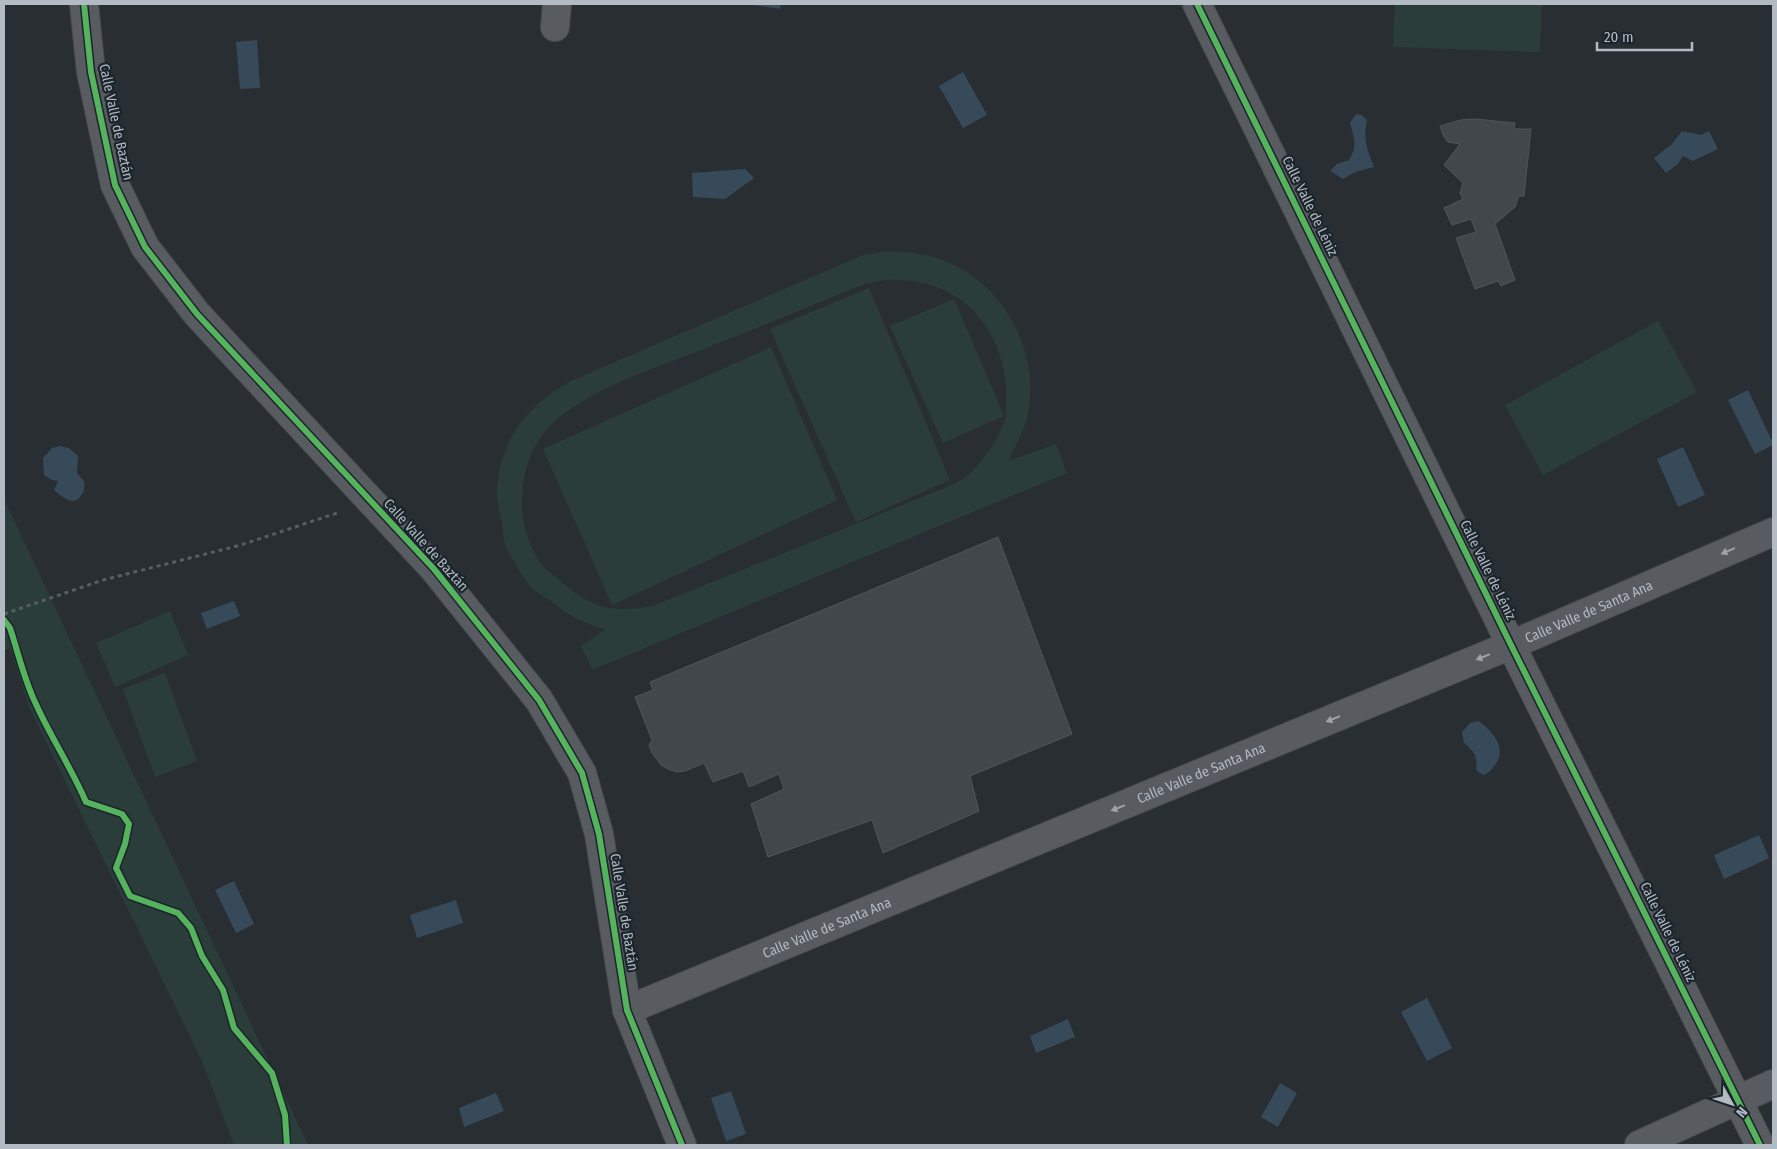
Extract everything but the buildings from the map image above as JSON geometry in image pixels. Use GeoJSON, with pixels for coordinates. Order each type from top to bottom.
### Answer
{"type":"FeatureCollection","features":[{"type":"Feature","properties":{"kind":"street","name":"Calle Valle de Baztán"},"geometry":{"type":"LineString","coordinates":[[84,4],[91,72],[115,185],[145,246],[197,314],[434,569],[539,700],[582,773],[599,834],[627,1010],[682,1145]]}},
{"type":"Feature","properties":{"kind":"street","name":"Calle Valle de Léniz"},"geometry":{"type":"LineString","coordinates":[[1197,4],[1511,645],[1760,1145]]}},
{"type":"Feature","properties":{"kind":"street","name":"Calle Valle de Santa Ana"},"geometry":{"type":"LineString","coordinates":[[627,1010],[1511,645],[1773,532]]}},
{"type":"Feature","properties":{"kind":"street"},"geometry":{"type":"LineString","coordinates":[[1639,1145],[1773,1084]]}},
{"type":"Feature","properties":{"kind":"path"},"geometry":{"type":"LineString","coordinates":[[4,614],[103,580],[241,546],[370,502]]}},
{"type":"Feature","properties":{"kind":"shaded area"},"geometry":{"type":"Polygon","coordinates":[[[1395,4],[1542,4],[1540,52],[1393,47],[1395,4]]]}},
{"type":"Feature","properties":{"kind":"shaded area"},"geometry":{"type":"Polygon","coordinates":[[[888,251],[937,258],[959,268],[979,281],[996,297],[1010,316],[1020,338],[1027,360],[1030,384],[1029,408],[1026,422],[1008,461],[1056,444],[1067,473],[592,670],[581,646],[606,629],[577,619],[533,589],[505,545],[497,492],[503,457],[518,426],[541,401],[571,381],[863,255],[888,251]],[[896,280],[867,283],[641,373],[597,393],[576,405],[558,419],[543,434],[533,450],[526,468],[523,487],[522,513],[532,547],[540,562],[571,590],[592,603],[625,609],[653,606],[947,487],[964,478],[988,452],[1005,420],[1006,386],[1000,357],[995,343],[980,318],[958,298],[932,285],[896,280]]]}},
{"type":"Feature","properties":{"kind":"shaded area"},"geometry":{"type":"Polygon","coordinates":[[[869,288],[950,480],[856,522],[770,329],[869,288]]]}},
{"type":"Feature","properties":{"kind":"shaded area"},"geometry":{"type":"Polygon","coordinates":[[[954,299],[1004,416],[943,443],[890,326],[954,299]]]}},
{"type":"Feature","properties":{"kind":"shaded area"},"geometry":{"type":"Polygon","coordinates":[[[1658,321],[1697,392],[1543,475],[1505,405],[1658,321]]]}},
{"type":"Feature","properties":{"kind":"shaded area"},"geometry":{"type":"Polygon","coordinates":[[[771,347],[837,500],[612,605],[543,449],[771,347]]]}},
{"type":"Feature","properties":{"kind":"shaded area"},"geometry":{"type":"Polygon","coordinates":[[[4,499],[308,1145],[234,1145],[202,1061],[29,707],[10,648],[4,651],[4,499]]]}},
{"type":"Feature","properties":{"kind":"shaded area"},"geometry":{"type":"Polygon","coordinates":[[[170,611],[188,655],[115,687],[96,643],[170,611]]]}},
{"type":"Feature","properties":{"kind":"shaded area"},"geometry":{"type":"Polygon","coordinates":[[[165,673],[197,761],[155,777],[123,689],[165,673]]]}},
{"type":"Feature","properties":{"kind":"water"},"geometry":{"type":"Polygon","coordinates":[[[747,4],[781,4],[780,9],[747,4]]]}},
{"type":"Feature","properties":{"kind":"water"},"geometry":{"type":"Polygon","coordinates":[[[257,40],[260,88],[240,89],[236,42],[257,40]]]}},
{"type":"Feature","properties":{"kind":"water"},"geometry":{"type":"Polygon","coordinates":[[[963,72],[987,115],[963,128],[939,86],[963,72]]]}},
{"type":"Feature","properties":{"kind":"water"},"geometry":{"type":"Polygon","coordinates":[[[1356,114],[1362,115],[1367,120],[1366,144],[1374,167],[1355,172],[1343,179],[1330,171],[1337,164],[1349,160],[1352,155],[1354,142],[1350,123],[1356,114]]]}},
{"type":"Feature","properties":{"kind":"water"},"geometry":{"type":"Polygon","coordinates":[[[1682,131],[1701,135],[1709,131],[1718,149],[1693,161],[1683,156],[1677,165],[1666,173],[1654,158],[1671,145],[1682,131]]]}},
{"type":"Feature","properties":{"kind":"water"},"geometry":{"type":"Polygon","coordinates":[[[745,169],[754,178],[725,199],[693,197],[692,173],[745,169]]]}},
{"type":"Feature","properties":{"kind":"water"},"geometry":{"type":"Polygon","coordinates":[[[1748,390],[1773,443],[1773,445],[1755,454],[1728,400],[1748,390]]]}},
{"type":"Feature","properties":{"kind":"water"},"geometry":{"type":"Polygon","coordinates":[[[60,446],[69,448],[78,456],[77,473],[84,481],[84,485],[81,496],[76,500],[68,500],[54,490],[58,481],[44,475],[43,458],[52,448],[60,446]]]}},
{"type":"Feature","properties":{"kind":"water"},"geometry":{"type":"Polygon","coordinates":[[[1683,447],[1705,495],[1678,507],[1657,459],[1683,447]]]}},
{"type":"Feature","properties":{"kind":"water"},"geometry":{"type":"Polygon","coordinates":[[[234,601],[240,616],[207,629],[201,613],[234,601]]]}},
{"type":"Feature","properties":{"kind":"water"},"geometry":{"type":"Polygon","coordinates":[[[1478,721],[1493,734],[1497,740],[1500,752],[1499,759],[1495,765],[1483,775],[1476,770],[1476,758],[1464,743],[1462,732],[1470,723],[1478,721]]]}},
{"type":"Feature","properties":{"kind":"water"},"geometry":{"type":"Polygon","coordinates":[[[1759,835],[1769,858],[1724,879],[1714,855],[1759,835]]]}},
{"type":"Feature","properties":{"kind":"water"},"geometry":{"type":"Polygon","coordinates":[[[234,881],[254,924],[236,933],[215,890],[234,881]]]}},
{"type":"Feature","properties":{"kind":"water"},"geometry":{"type":"Polygon","coordinates":[[[456,900],[463,923],[417,938],[410,915],[456,900]]]}},
{"type":"Feature","properties":{"kind":"water"},"geometry":{"type":"Polygon","coordinates":[[[1427,998],[1452,1048],[1427,1061],[1401,1012],[1427,998]]]}},
{"type":"Feature","properties":{"kind":"water"},"geometry":{"type":"Polygon","coordinates":[[[1068,1019],[1075,1037],[1036,1053],[1030,1036],[1068,1019]]]}},
{"type":"Feature","properties":{"kind":"water"},"geometry":{"type":"Polygon","coordinates":[[[1280,1083],[1297,1093],[1278,1127],[1261,1117],[1280,1083]]]}},
{"type":"Feature","properties":{"kind":"water"},"geometry":{"type":"Polygon","coordinates":[[[731,1091],[746,1134],[726,1141],[711,1098],[731,1091]]]}},
{"type":"Feature","properties":{"kind":"water"},"geometry":{"type":"Polygon","coordinates":[[[496,1093],[504,1111],[464,1127],[459,1108],[496,1093]]]}},
{"type":"Feature","properties":{"kind":"cycle path"},"geometry":{"type":"LineString","coordinates":[[84,4],[91,72],[115,185],[145,247],[197,314],[434,569],[539,700],[582,773],[599,834],[627,1010],[682,1145]]}},
{"type":"Feature","properties":{"kind":"cycle path"},"geometry":{"type":"LineString","coordinates":[[1197,4],[1511,645],[1760,1145]]}},
{"type":"Feature","properties":{"kind":"cycle path"},"geometry":{"type":"LineString","coordinates":[[4,620],[10,628],[24,675],[35,702],[86,802],[122,814],[129,824],[125,844],[116,868],[130,896],[178,913],[191,928],[202,956],[223,990],[234,1028],[272,1073],[285,1115],[287,1145]]}}]}
